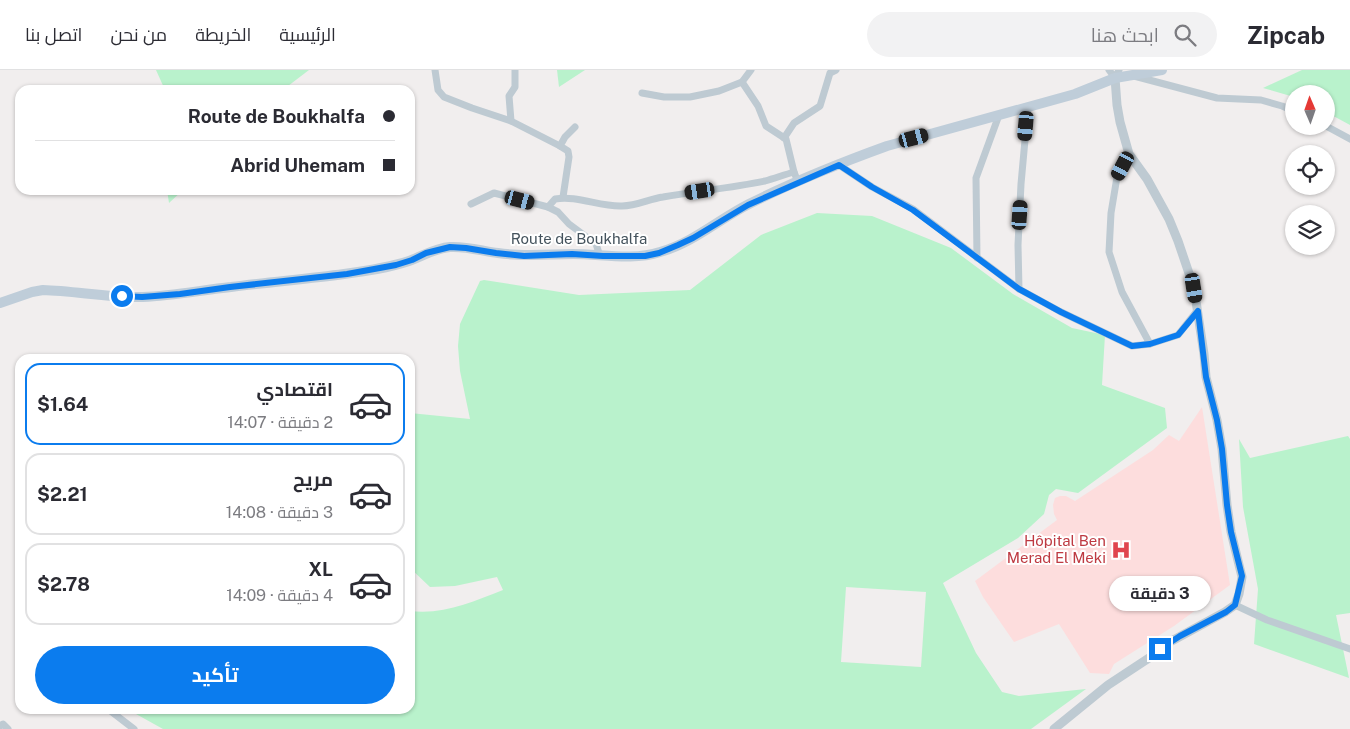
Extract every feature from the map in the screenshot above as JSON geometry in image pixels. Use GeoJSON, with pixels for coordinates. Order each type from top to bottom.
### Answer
{"type":"FeatureCollection","features":[{"type":"Feature","properties":{"kind":"main road","name":"Route de Boukhalfa"},"geometry":{"type":"LineString","coordinates":[[0,303],[42,290],[142,297],[309,279],[396,265],[426,253],[450,247],[524,256],[572,254],[645,256],[669,249],[693,238],[748,205],[798,182],[887,146],[1075,94],[1118,73],[1162,70]]}},
{"type":"Feature","properties":{"kind":"street"},"geometry":{"type":"LineString","coordinates":[[435,70],[438,90],[444,97],[511,121],[568,151],[569,157],[563,197]]}},
{"type":"Feature","properties":{"kind":"street"},"geometry":{"type":"LineString","coordinates":[[511,121],[509,96],[515,86],[515,70]]}},
{"type":"Feature","properties":{"kind":"street"},"geometry":{"type":"LineString","coordinates":[[642,93],[664,97],[690,97],[719,91],[742,82],[751,70]]}},
{"type":"Feature","properties":{"kind":"street"},"geometry":{"type":"LineString","coordinates":[[784,138],[794,123],[820,106],[830,73],[836,70]]}},
{"type":"Feature","properties":{"kind":"street"},"geometry":{"type":"LineString","coordinates":[[1054,729],[1108,685],[1168,643],[1226,612],[1235,605],[1242,576],[1231,532],[1222,449],[1206,377],[1194,288],[1169,219],[1147,179],[1129,154],[1116,105],[1118,73],[1217,98],[1261,100],[1285,107]]}},
{"type":"Feature","properties":{"kind":"street"},"geometry":{"type":"LineString","coordinates":[[742,82],[758,106],[766,126],[786,139],[798,182]]}},
{"type":"Feature","properties":{"kind":"street"},"geometry":{"type":"LineString","coordinates":[[1019,289],[1018,245],[1021,184],[1028,106]]}},
{"type":"Feature","properties":{"kind":"street"},"geometry":{"type":"LineString","coordinates":[[977,258],[976,178],[998,115]]}},
{"type":"Feature","properties":{"kind":"street"},"geometry":{"type":"LineString","coordinates":[[560,146],[565,137],[575,128]]}},
{"type":"Feature","properties":{"kind":"street"},"geometry":{"type":"LineString","coordinates":[[1335,131],[1350,139]]}},
{"type":"Feature","properties":{"kind":"street"},"geometry":{"type":"LineString","coordinates":[[1129,154],[1117,177],[1111,213],[1109,252],[1122,292],[1150,344]]}},
{"type":"Feature","properties":{"kind":"street"},"geometry":{"type":"LineString","coordinates":[[839,165],[872,187],[913,210],[1019,289],[1061,312],[1132,346],[1150,344],[1178,335],[1198,311]]}},
{"type":"Feature","properties":{"kind":"street"},"geometry":{"type":"LineString","coordinates":[[548,207],[555,199],[563,197],[604,205],[623,206],[640,204],[658,198],[729,188],[794,172]]}},
{"type":"Feature","properties":{"kind":"street"},"geometry":{"type":"LineString","coordinates":[[471,204],[494,193],[548,207],[558,212],[569,224],[596,244],[600,256]]}},
{"type":"Feature","properties":{"kind":"street"},"geometry":{"type":"LineString","coordinates":[[1235,605],[1267,620],[1350,649]]}},
{"type":"Feature","properties":{"kind":"street"},"geometry":{"type":"LineString","coordinates":[[114,714],[134,729]]}},
{"type":"Feature","properties":{"kind":"street"},"geometry":{"type":"LineString","coordinates":[[0,726],[3,724],[8,729]]}},
{"type":"Feature","properties":{"kind":"shaded area","name":"Hôpital Ben Merad El Meki"},"geometry":{"type":"Polygon","coordinates":[[[1202,407],[1230,585],[1174,626],[1114,664],[1109,674],[1090,673],[1059,624],[1014,642],[983,597],[975,581],[1057,520],[1053,505],[1055,498],[1066,496],[1075,501],[1153,450],[1169,435],[1179,441],[1202,407]]]}},
{"type":"Feature","properties":{"kind":"green space"},"geometry":{"type":"Polygon","coordinates":[[[156,70],[309,70],[289,85],[163,85],[156,70]]]}},
{"type":"Feature","properties":{"kind":"green space"},"geometry":{"type":"Polygon","coordinates":[[[557,70],[585,70],[559,87],[557,70]]]}},
{"type":"Feature","properties":{"kind":"green space"},"geometry":{"type":"Polygon","coordinates":[[[1302,70],[1350,70],[1350,125],[1335,117],[1335,85],[1285,85],[1285,94],[1263,88],[1302,70]]]}},
{"type":"Feature","properties":{"kind":"green space"},"geometry":{"type":"Polygon","coordinates":[[[168,195],[178,195],[169,203],[168,195]]]}},
{"type":"Feature","properties":{"kind":"green space"},"geometry":{"type":"Polygon","coordinates":[[[817,213],[872,216],[951,248],[1013,294],[1072,328],[1105,335],[1102,385],[1165,408],[1167,428],[1078,493],[1056,489],[1049,495],[1044,514],[1018,538],[943,583],[976,653],[1002,692],[1019,696],[1086,689],[1031,729],[163,729],[136,714],[415,714],[415,611],[446,609],[469,603],[503,590],[497,577],[455,586],[430,587],[415,573],[415,414],[470,419],[460,371],[458,346],[460,324],[480,281],[484,280],[579,295],[690,290],[761,235],[817,213]],[[846,587],[841,662],[921,667],[926,592],[846,587]]]}},
{"type":"Feature","properties":{"kind":"green space"},"geometry":{"type":"Polygon","coordinates":[[[1348,436],[1350,439],[1350,613],[1336,615],[1349,678],[1254,644],[1258,589],[1243,507],[1239,439],[1250,458],[1348,436]]]}},
{"type":"Feature","properties":{"kind":"place","name":"Hôpital Ben Merad El Meki"},"geometry":{"type":"Point","coordinates":[1121,550]}},
{"type":"Feature","properties":{"kind":"route"},"geometry":{"type":"LineString","coordinates":[[122,296],[142,297],[180,294],[347,274],[396,265],[426,253],[450,247],[524,256],[572,254],[645,256],[659,253],[693,238],[748,205],[819,172],[839,165],[872,187],[913,210],[1019,289],[1061,312],[1132,346],[1150,344],[1178,335],[1198,311],[1206,377],[1222,449],[1231,532],[1242,576],[1235,605],[1160,649]]}}]}
